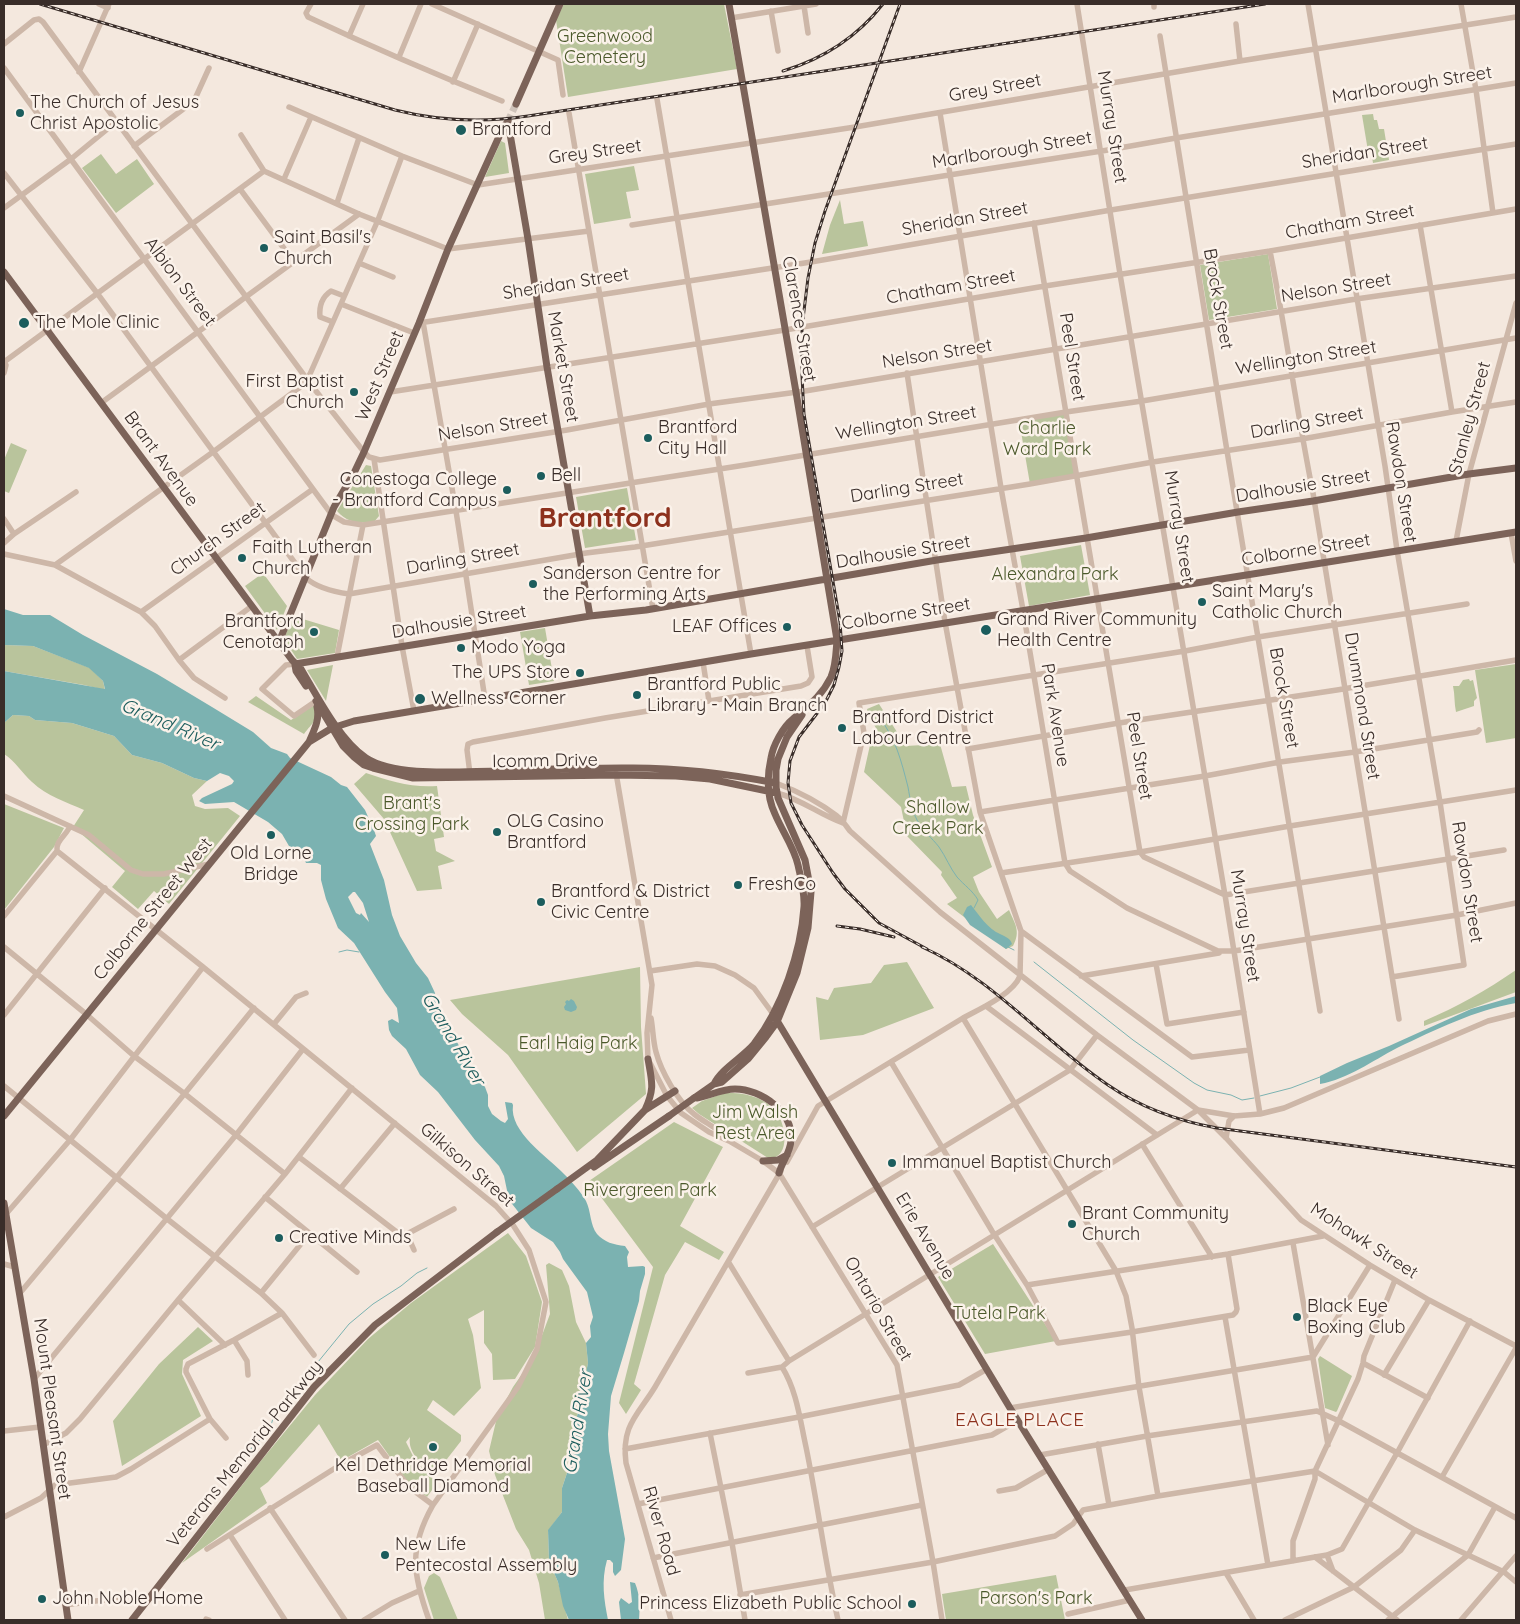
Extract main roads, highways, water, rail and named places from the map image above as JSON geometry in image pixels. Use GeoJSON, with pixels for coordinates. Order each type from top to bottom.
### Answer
{"type":"FeatureCollection","features":[{"type":"Feature","properties":{"kind":"main road"},"geometry":{"type":"LineString","coordinates":[[516,104],[560,4]]}},
{"type":"Feature","properties":{"kind":"main road","name":"Clarence Street"},"geometry":{"type":"LineString","coordinates":[[729,4],[837,640],[832,676],[821,693],[804,712],[792,719],[774,748],[771,757],[772,783]]}},
{"type":"Feature","properties":{"kind":"main road","name":"Market Street"},"geometry":{"type":"LineString","coordinates":[[508,122],[547,367],[590,616]]}},
{"type":"Feature","properties":{"kind":"main road","name":"West Street"},"geometry":{"type":"LineString","coordinates":[[279,642],[342,492],[364,452],[414,333],[421,322],[448,249],[502,130],[508,122]]}},
{"type":"Feature","properties":{"kind":"main road","name":"Brant Avenue"},"geometry":{"type":"LineString","coordinates":[[4,272],[216,559],[295,664],[301,669],[334,726]]}},
{"type":"Feature","properties":{"kind":"main road","name":"Dalhousie Street"},"geometry":{"type":"LineString","coordinates":[[295,664],[590,616],[653,609],[937,560],[1013,550],[1388,487],[1516,468]]}},
{"type":"Feature","properties":{"kind":"main road","name":"Colborne Street"},"geometry":{"type":"LineString","coordinates":[[334,726],[702,662],[1514,532]]}},
{"type":"Feature","properties":{"kind":"main road","name":"Brant Avenue"},"geometry":{"type":"LineString","coordinates":[[295,664],[296,671],[334,726]]}},
{"type":"Feature","properties":{"kind":"main road"},"geometry":{"type":"LineString","coordinates":[[308,742],[318,717],[316,701]]}},
{"type":"Feature","properties":{"kind":"main road","name":"Colborne Street West"},"geometry":{"type":"LineString","coordinates":[[4,1116],[308,742],[334,726]]}},
{"type":"Feature","properties":{"kind":"main road","name":"Icomm Drive"},"geometry":{"type":"LineString","coordinates":[[334,726],[357,752],[367,759],[383,765],[411,771],[470,775],[691,770],[772,783]]}},
{"type":"Feature","properties":{"kind":"main road","name":"Icomm Drive"},"geometry":{"type":"LineString","coordinates":[[616,771],[710,779],[777,793]]}},
{"type":"Feature","properties":{"kind":"main road","name":"Veterans Memorial Parkway"},"geometry":{"type":"LineString","coordinates":[[714,1084],[717,1078],[755,1043],[773,1014],[791,970],[800,932],[804,901],[798,862],[774,812],[769,791],[772,783]]}},
{"type":"Feature","properties":{"kind":"main road","name":"Veterans Memorial Parkway"},"geometry":{"type":"LineString","coordinates":[[132,1620],[314,1387],[375,1325],[557,1189],[569,1184],[598,1162],[714,1084],[722,1082],[748,1059],[766,1038],[777,1022],[791,991],[800,964],[808,928],[811,892],[801,848],[772,783]]}},
{"type":"Feature","properties":{"kind":"main road","name":"Erie Avenue"},"geometry":{"type":"LineString","coordinates":[[773,1014],[986,1369],[1142,1620]]}},
{"type":"Feature","properties":{"kind":"main road"},"geometry":{"type":"LineString","coordinates":[[645,1110],[651,1097],[653,1086],[648,1059]]}},
{"type":"Feature","properties":{"kind":"main road"},"geometry":{"type":"LineString","coordinates":[[694,1098],[717,1091],[735,1089],[749,1091],[775,1104],[788,1121],[791,1140],[788,1154],[779,1174]]}},
{"type":"Feature","properties":{"kind":"main road"},"geometry":{"type":"LineString","coordinates":[[598,1162],[645,1110],[675,1091]]}},
{"type":"Feature","properties":{"kind":"main road"},"geometry":{"type":"LineString","coordinates":[[763,1161],[778,1160],[788,1154]]}},
{"type":"Feature","properties":{"kind":"main road","name":"Mount Pleasant Street"},"geometry":{"type":"LineString","coordinates":[[4,1203],[34,1379],[68,1620]]}},
{"type":"Feature","properties":{"kind":"water","name":"Grand River"},"geometry":{"type":"Polygon","coordinates":[[[4,609],[23,615],[50,615],[83,635],[157,674],[212,707],[253,732],[271,748],[287,754],[290,758],[331,777],[347,787],[365,810],[376,836],[370,844],[384,880],[392,915],[400,936],[416,963],[428,978],[435,993],[436,1003],[442,1020],[449,1027],[474,1074],[485,1087],[488,1095],[488,1106],[492,1114],[505,1123],[508,1119],[505,1102],[512,1103],[513,1115],[523,1134],[567,1177],[584,1198],[597,1234],[610,1243],[625,1246],[629,1252],[627,1257],[628,1267],[645,1267],[639,1301],[611,1396],[608,1434],[609,1451],[625,1539],[621,1570],[615,1576],[613,1563],[610,1560],[607,1560],[605,1568],[604,1590],[608,1620],[569,1620],[563,1606],[558,1582],[549,1561],[548,1530],[562,1512],[562,1488],[569,1467],[570,1439],[578,1413],[588,1363],[586,1343],[591,1337],[590,1326],[593,1317],[587,1292],[553,1242],[531,1228],[509,1200],[504,1176],[499,1166],[475,1140],[438,1092],[420,1075],[406,1049],[392,1036],[388,1021],[392,1019],[399,1023],[397,1008],[354,943],[338,928],[326,899],[321,880],[321,865],[306,863],[302,854],[289,846],[282,834],[268,822],[234,802],[205,804],[199,801],[232,784],[234,781],[229,776],[220,773],[207,781],[194,778],[162,763],[132,755],[114,736],[72,723],[35,720],[29,716],[13,715],[4,723],[4,671],[105,689],[103,681],[89,668],[33,646],[4,645],[4,609]],[[355,892],[348,897],[356,913],[360,915],[361,913],[369,922],[363,903],[355,892]]]}},
{"type":"Feature","properties":{"kind":"water"},"geometry":{"type":"Polygon","coordinates":[[[971,905],[988,925],[996,932],[1008,938],[1012,944],[1006,949],[970,925],[963,915],[967,907],[971,905]]]}},
{"type":"Feature","properties":{"kind":"water"},"geometry":{"type":"Polygon","coordinates":[[[1516,996],[1516,1003],[1485,1010],[1455,1021],[1397,1048],[1350,1074],[1320,1084],[1320,1076],[1347,1063],[1471,1009],[1516,996]]]}},
{"type":"Feature","properties":{"kind":"water"},"geometry":{"type":"Polygon","coordinates":[[[571,999],[577,1007],[576,1010],[571,1012],[565,1010],[564,1007],[565,1002],[571,999]]]}},
{"type":"Feature","properties":{"kind":"water"},"geometry":{"type":"Polygon","coordinates":[[[630,1582],[635,1583],[638,1592],[639,1620],[621,1620],[619,1602],[621,1598],[629,1604],[632,1602],[630,1582]]]}},
{"type":"Feature","properties":{"kind":"waterway"},"geometry":{"type":"LineString","coordinates":[[879,717],[890,733],[897,750],[912,808],[917,820],[939,847],[957,877],[978,900],[974,908]]}},
{"type":"Feature","properties":{"kind":"waterway"},"geometry":{"type":"LineString","coordinates":[[1008,947],[1014,950]]}},
{"type":"Feature","properties":{"kind":"waterway"},"geometry":{"type":"LineString","coordinates":[[339,952],[347,950],[359,952]]}},
{"type":"Feature","properties":{"kind":"waterway"},"geometry":{"type":"LineString","coordinates":[[1034,962],[1133,1040],[1194,1083],[1207,1090],[1231,1095],[1242,1100],[1254,1098]]}},
{"type":"Feature","properties":{"kind":"waterway"},"geometry":{"type":"LineString","coordinates":[[1260,1096],[1291,1088],[1320,1077]]}},
{"type":"Feature","properties":{"kind":"waterway"},"geometry":{"type":"LineString","coordinates":[[223,1484],[234,1468],[256,1443],[267,1434],[275,1411],[283,1399],[300,1384],[349,1324],[373,1304],[427,1268]]}},
{"type":"Feature","properties":{"kind":"tunnel"},"geometry":{"type":"LineString","coordinates":[[508,121],[516,104]]}},
{"type":"Feature","properties":{"kind":"railway"},"geometry":{"type":"LineString","coordinates":[[40,4],[395,110],[428,117],[461,120],[494,120],[528,116],[1265,4]]}},
{"type":"Feature","properties":{"kind":"railway"},"geometry":{"type":"LineString","coordinates":[[783,71],[812,60],[839,45],[873,16],[883,4]]}},
{"type":"Feature","properties":{"kind":"railway"},"geometry":{"type":"LineString","coordinates":[[900,4],[825,211],[815,243],[808,278],[802,327],[804,414],[840,622],[842,651],[834,685],[825,703],[799,737],[790,761],[788,783],[791,803],[802,825],[845,889],[879,923],[927,949]]}},
{"type":"Feature","properties":{"kind":"railway"},"geometry":{"type":"LineString","coordinates":[[837,926],[894,937]]}},
{"type":"Feature","properties":{"kind":"railway"},"geometry":{"type":"LineString","coordinates":[[922,947],[948,960],[996,993],[1062,1050],[1108,1085],[1133,1100],[1160,1112],[1217,1128],[1516,1167]]}},
{"type":"Feature","properties":{"kind":"place","name":"The Church of Jesus Christ Apostolic"},"geometry":{"type":"Point","coordinates":[20,113]}},
{"type":"Feature","properties":{"kind":"place","name":"Brantford"},"geometry":{"type":"Point","coordinates":[461,130]}},
{"type":"Feature","properties":{"kind":"place","name":"Saint Basil's Church"},"geometry":{"type":"Point","coordinates":[264,248]}},
{"type":"Feature","properties":{"kind":"place","name":"The Mole Clinic"},"geometry":{"type":"Point","coordinates":[24,323]}},
{"type":"Feature","properties":{"kind":"place","name":"First Baptist Church"},"geometry":{"type":"Point","coordinates":[354,392]}},
{"type":"Feature","properties":{"kind":"place","name":"Brantford City Hall"},"geometry":{"type":"Point","coordinates":[648,438]}},
{"type":"Feature","properties":{"kind":"place","name":"Bell"},"geometry":{"type":"Point","coordinates":[541,476]}},
{"type":"Feature","properties":{"kind":"place","name":"Conestoga College - Brantford Campus"},"geometry":{"type":"Point","coordinates":[507,490]}},
{"type":"Feature","properties":{"kind":"place","name":"Faith Lutheran Church"},"geometry":{"type":"Point","coordinates":[242,558]}},
{"type":"Feature","properties":{"kind":"place","name":"Sanderson Centre for the Performing Arts"},"geometry":{"type":"Point","coordinates":[533,584]}},
{"type":"Feature","properties":{"kind":"place","name":"Saint Mary's Catholic Church"},"geometry":{"type":"Point","coordinates":[1202,602]}},
{"type":"Feature","properties":{"kind":"place","name":"LEAF Offices"},"geometry":{"type":"Point","coordinates":[787,627]}},
{"type":"Feature","properties":{"kind":"place","name":"Grand River Community Health Centre"},"geometry":{"type":"Point","coordinates":[986,630]}},
{"type":"Feature","properties":{"kind":"place","name":"Brantford Cenotaph"},"geometry":{"type":"Point","coordinates":[314,632]}},
{"type":"Feature","properties":{"kind":"place","name":"Modo Yoga"},"geometry":{"type":"Point","coordinates":[461,648]}},
{"type":"Feature","properties":{"kind":"place","name":"The UPS Store"},"geometry":{"type":"Point","coordinates":[580,673]}},
{"type":"Feature","properties":{"kind":"place","name":"Brantford Public Library - Main Branch"},"geometry":{"type":"Point","coordinates":[637,695]}},
{"type":"Feature","properties":{"kind":"place","name":"Wellness Corner"},"geometry":{"type":"Point","coordinates":[420,699]}},
{"type":"Feature","properties":{"kind":"place","name":"Brantford District Labour Centre"},"geometry":{"type":"Point","coordinates":[842,728]}},
{"type":"Feature","properties":{"kind":"place","name":"OLG Casino Brantford"},"geometry":{"type":"Point","coordinates":[497,832]}},
{"type":"Feature","properties":{"kind":"place","name":"Old Lorne Bridge"},"geometry":{"type":"Point","coordinates":[271,835]}},
{"type":"Feature","properties":{"kind":"place","name":"FreshCo"},"geometry":{"type":"Point","coordinates":[738,885]}},
{"type":"Feature","properties":{"kind":"place","name":"Brantford & District Civic Centre"},"geometry":{"type":"Point","coordinates":[541,902]}},
{"type":"Feature","properties":{"kind":"place","name":"Immanuel Baptist Church"},"geometry":{"type":"Point","coordinates":[892,1163]}},
{"type":"Feature","properties":{"kind":"place","name":"Brant Community Church"},"geometry":{"type":"Point","coordinates":[1072,1224]}},
{"type":"Feature","properties":{"kind":"place","name":"Creative Minds"},"geometry":{"type":"Point","coordinates":[279,1238]}},
{"type":"Feature","properties":{"kind":"place","name":"Black Eye Boxing Club"},"geometry":{"type":"Point","coordinates":[1297,1317]}},
{"type":"Feature","properties":{"kind":"place","name":"Kel Dethridge Memorial Baseball Diamond"},"geometry":{"type":"Point","coordinates":[433,1447]}},
{"type":"Feature","properties":{"kind":"place","name":"New Life Pentecostal Assembly"},"geometry":{"type":"Point","coordinates":[385,1555]}},
{"type":"Feature","properties":{"kind":"place","name":"John Noble Home"},"geometry":{"type":"Point","coordinates":[42,1599]}},
{"type":"Feature","properties":{"kind":"place","name":"Princess Elizabeth Public School"},"geometry":{"type":"Point","coordinates":[912,1604]}},
{"type":"Feature","properties":{"kind":"district","name":"Brantford"},"geometry":{"type":"Point","coordinates":[605,519]}},
{"type":"Feature","properties":{"kind":"district","name":"EAGLE PLACE"},"geometry":{"type":"Point","coordinates":[1020,1420]}},
{"type":"Feature","properties":{"kind":"park label","name":"Greenwood Cemetery"},"geometry":{"type":"Point","coordinates":[605,47]}},
{"type":"Feature","properties":{"kind":"park label","name":"Charlie Ward Park"},"geometry":{"type":"Point","coordinates":[1047,439]}},
{"type":"Feature","properties":{"kind":"park label","name":"Alexandra Park"},"geometry":{"type":"Point","coordinates":[1055,575]}},
{"type":"Feature","properties":{"kind":"park label","name":"Brant's Crossing Park"},"geometry":{"type":"Point","coordinates":[412,814]}},
{"type":"Feature","properties":{"kind":"park label","name":"Shallow Creek Park"},"geometry":{"type":"Point","coordinates":[938,818]}},
{"type":"Feature","properties":{"kind":"park label","name":"Earl Haig Park"},"geometry":{"type":"Point","coordinates":[578,1044]}},
{"type":"Feature","properties":{"kind":"park label","name":"Jim Walsh Rest Area"},"geometry":{"type":"Point","coordinates":[755,1123]}},
{"type":"Feature","properties":{"kind":"park label","name":"Rivergreen Park"},"geometry":{"type":"Point","coordinates":[650,1191]}},
{"type":"Feature","properties":{"kind":"park label","name":"Tutela Park"},"geometry":{"type":"Point","coordinates":[999,1314]}},
{"type":"Feature","properties":{"kind":"park label","name":"Parson's Park"},"geometry":{"type":"Point","coordinates":[1036,1599]}}]}
